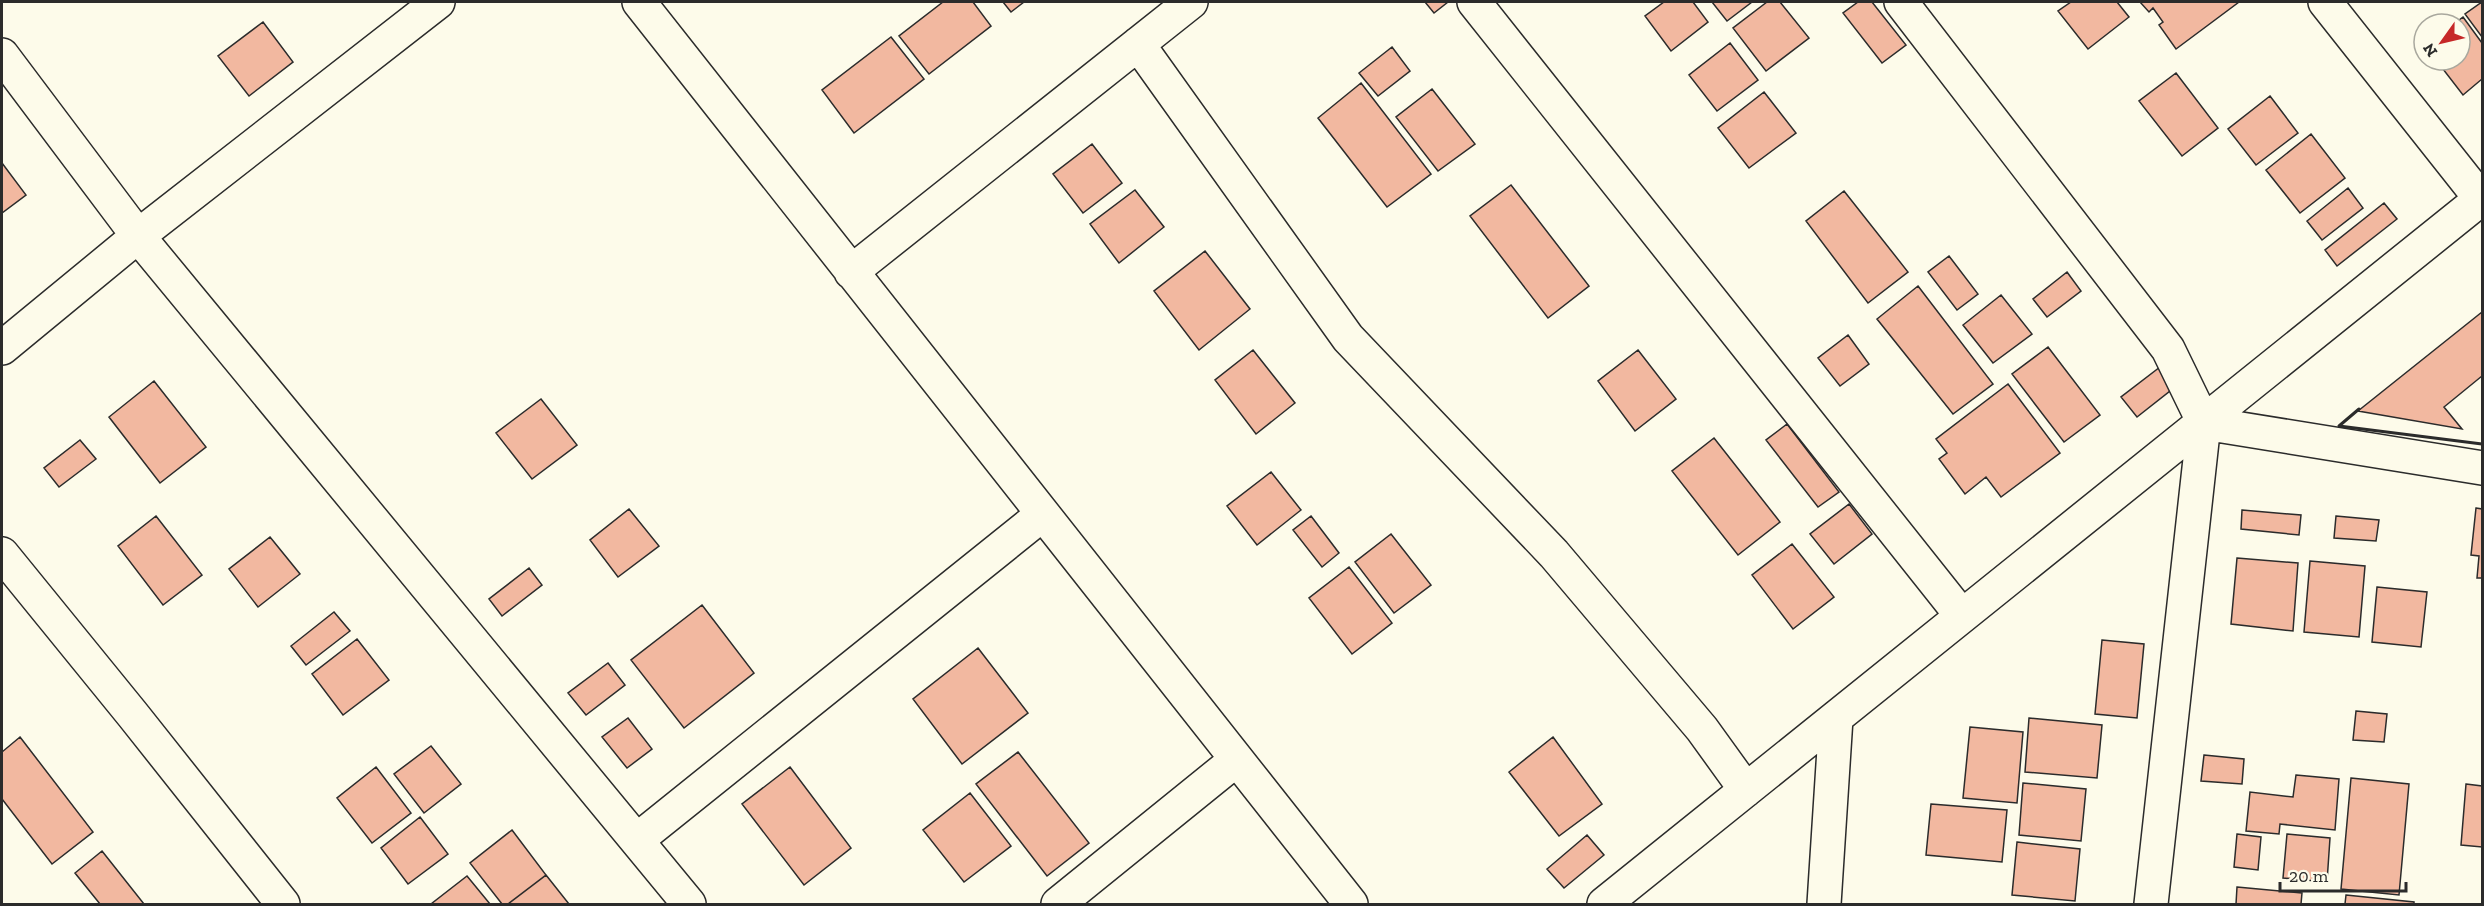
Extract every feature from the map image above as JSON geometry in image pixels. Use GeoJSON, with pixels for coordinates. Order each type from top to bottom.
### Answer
{"type":"FeatureCollection","features":[{"type":"Feature","properties":{"kind":"street"},"geometry":{"type":"LineString","coordinates":[[2,348],[138,237],[438,2]]}},
{"type":"Feature","properties":{"kind":"street"},"geometry":{"type":"LineString","coordinates":[[639,2],[1351,904]]}},
{"type":"Feature","properties":{"kind":"street"},"geometry":{"type":"LineString","coordinates":[[851,272],[1191,2]]}},
{"type":"Feature","properties":{"kind":"street"},"geometry":{"type":"LineString","coordinates":[[1474,2],[1962,616]]}},
{"type":"Feature","properties":{"kind":"street"},"geometry":{"type":"LineString","coordinates":[[1901,2],[2168,349],[2204,423],[2151,904]]}},
{"type":"Feature","properties":{"kind":"street"},"geometry":{"type":"LineString","coordinates":[[1604,904],[2482,199],[2325,2]]}},
{"type":"Feature","properties":{"kind":"street"},"geometry":{"type":"LineString","coordinates":[[1138,44],[1348,338],[1554,554],[1702,729],[1746,790]]}},
{"type":"Feature","properties":{"kind":"street"},"geometry":{"type":"LineString","coordinates":[[2,55],[138,237],[689,904]]}},
{"type":"Feature","properties":{"kind":"street"},"geometry":{"type":"LineString","coordinates":[[2204,423],[2482,468]]}},
{"type":"Feature","properties":{"kind":"street"},"geometry":{"type":"LineString","coordinates":[[637,840],[1043,514]]}},
{"type":"Feature","properties":{"kind":"street"},"geometry":{"type":"LineString","coordinates":[[2,554],[283,904]]}},
{"type":"Feature","properties":{"kind":"street"},"geometry":{"type":"LineString","coordinates":[[1824,904],[1836,718]]}},
{"type":"Feature","properties":{"kind":"street"},"geometry":{"type":"LineString","coordinates":[[1058,904],[1236,760]]}},
{"type":"Feature","properties":{"kind":"building"},"geometry":{"type":"Polygon","coordinates":[[[943,2],[973,2],[991,26],[929,74],[899,36],[943,2]]]}},
{"type":"Feature","properties":{"kind":"building"},"geometry":{"type":"Polygon","coordinates":[[[1003,2],[1024,2],[1011,12],[1003,2]]]}},
{"type":"Feature","properties":{"kind":"building"},"geometry":{"type":"Polygon","coordinates":[[[1425,2],[1448,2],[1434,13],[1425,2]]]}},
{"type":"Feature","properties":{"kind":"building"},"geometry":{"type":"Polygon","coordinates":[[[1664,2],[1693,2],[1708,22],[1671,51],[1645,16],[1664,2]]]}},
{"type":"Feature","properties":{"kind":"building"},"geometry":{"type":"Polygon","coordinates":[[[1712,2],[1752,2],[1727,21],[1712,2]]]}},
{"type":"Feature","properties":{"kind":"building"},"geometry":{"type":"Polygon","coordinates":[[[1767,2],[1780,2],[1809,38],[1766,71],[1733,28],[1767,2]]]}},
{"type":"Feature","properties":{"kind":"building"},"geometry":{"type":"Polygon","coordinates":[[[1858,2],[1872,2],[1906,45],[1882,63],[1843,13],[1858,2]]]}},
{"type":"Feature","properties":{"kind":"building"},"geometry":{"type":"Polygon","coordinates":[[[2071,2],[2117,2],[2129,17],[2088,49],[2058,11],[2071,2]]]}},
{"type":"Feature","properties":{"kind":"building"},"geometry":{"type":"Polygon","coordinates":[[[2140,2],[2239,2],[2176,49],[2159,25],[2163,22],[2153,8],[2149,12],[2140,2]]]}},
{"type":"Feature","properties":{"kind":"building"},"geometry":{"type":"Polygon","coordinates":[[[2482,2],[2482,37],[2472,23],[2472,12],[2468,12],[2482,2]]]}},
{"type":"Feature","properties":{"kind":"building"},"geometry":{"type":"Polygon","coordinates":[[[263,22],[293,62],[249,96],[218,56],[263,22]]]}},
{"type":"Feature","properties":{"kind":"building"},"geometry":{"type":"Polygon","coordinates":[[[2472,29],[2482,43],[2482,79],[2463,95],[2445,72],[2472,72],[2472,29]]]}},
{"type":"Feature","properties":{"kind":"building"},"geometry":{"type":"Polygon","coordinates":[[[891,37],[924,79],[854,133],[822,90],[891,37]]]}},
{"type":"Feature","properties":{"kind":"building"},"geometry":{"type":"Polygon","coordinates":[[[1730,43],[1758,80],[1717,111],[1689,75],[1730,43]]]}},
{"type":"Feature","properties":{"kind":"building"},"geometry":{"type":"Polygon","coordinates":[[[1392,47],[1410,71],[1378,96],[1359,73],[1392,47]]]}},
{"type":"Feature","properties":{"kind":"building"},"geometry":{"type":"Polygon","coordinates":[[[2176,73],[2218,128],[2182,156],[2139,101],[2176,73]]]}},
{"type":"Feature","properties":{"kind":"building"},"geometry":{"type":"Polygon","coordinates":[[[1361,83],[1431,174],[1387,207],[1318,118],[1361,83]]]}},
{"type":"Feature","properties":{"kind":"building"},"geometry":{"type":"Polygon","coordinates":[[[1432,89],[1475,144],[1438,171],[1396,117],[1432,89]]]}},
{"type":"Feature","properties":{"kind":"building"},"geometry":{"type":"Polygon","coordinates":[[[1764,92],[1796,133],[1749,168],[1718,128],[1764,92]]]}},
{"type":"Feature","properties":{"kind":"building"},"geometry":{"type":"Polygon","coordinates":[[[2270,96],[2298,133],[2256,165],[2228,129],[2270,96]]]}},
{"type":"Feature","properties":{"kind":"building"},"geometry":{"type":"Polygon","coordinates":[[[2311,134],[2345,178],[2300,213],[2266,170],[2311,134]]]}},
{"type":"Feature","properties":{"kind":"building"},"geometry":{"type":"Polygon","coordinates":[[[1092,144],[1122,183],[1083,213],[1053,174],[1092,144]]]}},
{"type":"Feature","properties":{"kind":"building"},"geometry":{"type":"Polygon","coordinates":[[[2,163],[26,195],[2,213],[2,163]]]}},
{"type":"Feature","properties":{"kind":"building"},"geometry":{"type":"Polygon","coordinates":[[[1511,185],[1589,286],[1548,318],[1470,216],[1511,185]]]}},
{"type":"Feature","properties":{"kind":"building"},"geometry":{"type":"Polygon","coordinates":[[[2348,188],[2363,208],[2322,240],[2307,221],[2348,188]]]}},
{"type":"Feature","properties":{"kind":"building"},"geometry":{"type":"Polygon","coordinates":[[[1135,190],[1164,227],[1119,263],[1090,224],[1135,190]]]}},
{"type":"Feature","properties":{"kind":"building"},"geometry":{"type":"Polygon","coordinates":[[[1844,191],[1908,272],[1868,303],[1806,221],[1844,191]]]}},
{"type":"Feature","properties":{"kind":"building"},"geometry":{"type":"Polygon","coordinates":[[[2384,203],[2397,219],[2337,266],[2325,250],[2384,203]]]}},
{"type":"Feature","properties":{"kind":"building"},"geometry":{"type":"Polygon","coordinates":[[[1205,251],[1250,309],[1199,350],[1154,291],[1205,251]]]}},
{"type":"Feature","properties":{"kind":"building"},"geometry":{"type":"Polygon","coordinates":[[[1949,256],[1978,294],[1957,310],[1928,272],[1949,256]]]}},
{"type":"Feature","properties":{"kind":"building"},"geometry":{"type":"Polygon","coordinates":[[[2067,272],[2081,291],[2047,317],[2033,299],[2067,272]]]}},
{"type":"Feature","properties":{"kind":"building"},"geometry":{"type":"Polygon","coordinates":[[[1918,286],[1993,384],[1953,414],[1877,319],[1918,286]]]}},
{"type":"Feature","properties":{"kind":"building"},"geometry":{"type":"Polygon","coordinates":[[[2001,295],[2032,334],[1993,363],[1963,325],[2001,295]]]}},
{"type":"Feature","properties":{"kind":"building"},"geometry":{"type":"Polygon","coordinates":[[[2482,312],[2482,376],[2444,407],[2462,429],[2358,411],[2482,312]]]}},
{"type":"Feature","properties":{"kind":"building"},"geometry":{"type":"Polygon","coordinates":[[[1848,335],[1869,364],[1840,386],[1818,358],[1848,335]]]}},
{"type":"Feature","properties":{"kind":"building"},"geometry":{"type":"Polygon","coordinates":[[[2048,347],[2100,415],[2064,442],[2012,374],[2048,347]]]}},
{"type":"Feature","properties":{"kind":"building"},"geometry":{"type":"Polygon","coordinates":[[[1253,350],[1295,403],[1256,434],[1215,380],[1253,350]]]}},
{"type":"Feature","properties":{"kind":"building"},"geometry":{"type":"Polygon","coordinates":[[[1638,350],[1676,399],[1635,431],[1598,381],[1638,350]]]}},
{"type":"Feature","properties":{"kind":"building"},"geometry":{"type":"Polygon","coordinates":[[[2160,367],[2175,387],[2137,417],[2121,397],[2160,367]]]}},
{"type":"Feature","properties":{"kind":"building"},"geometry":{"type":"Polygon","coordinates":[[[154,381],[206,447],[160,483],[109,417],[154,381]]]}},
{"type":"Feature","properties":{"kind":"building"},"geometry":{"type":"Polygon","coordinates":[[[2008,384],[2060,453],[2001,497],[1986,477],[1965,494],[1939,459],[1947,453],[1936,439],[2008,384]]]}},
{"type":"Feature","properties":{"kind":"building"},"geometry":{"type":"Polygon","coordinates":[[[541,399],[577,445],[532,479],[496,433],[541,399]]]}},
{"type":"Feature","properties":{"kind":"building"},"geometry":{"type":"Polygon","coordinates":[[[1787,424],[1839,492],[1818,507],[1766,440],[1787,424]]]}},
{"type":"Feature","properties":{"kind":"building"},"geometry":{"type":"Polygon","coordinates":[[[1714,438],[1780,522],[1738,555],[1672,471],[1714,438]]]}},
{"type":"Feature","properties":{"kind":"building"},"geometry":{"type":"Polygon","coordinates":[[[80,440],[96,459],[59,487],[44,468],[80,440]]]}},
{"type":"Feature","properties":{"kind":"building"},"geometry":{"type":"Polygon","coordinates":[[[1271,472],[1301,510],[1257,545],[1227,506],[1271,472]]]}},
{"type":"Feature","properties":{"kind":"building"},"geometry":{"type":"Polygon","coordinates":[[[1849,504],[1872,534],[1834,564],[1810,534],[1849,504]]]}},
{"type":"Feature","properties":{"kind":"building"},"geometry":{"type":"Polygon","coordinates":[[[2476,508],[2482,509],[2482,578],[2477,578],[2479,556],[2471,555],[2476,508]]]}},
{"type":"Feature","properties":{"kind":"building"},"geometry":{"type":"Polygon","coordinates":[[[629,509],[659,546],[618,577],[590,540],[629,509]]]}},
{"type":"Feature","properties":{"kind":"building"},"geometry":{"type":"Polygon","coordinates":[[[2242,510],[2301,515],[2299,535],[2241,529],[2242,510]]]}},
{"type":"Feature","properties":{"kind":"building"},"geometry":{"type":"Polygon","coordinates":[[[156,516],[202,575],[163,605],[118,546],[156,516]]]}},
{"type":"Feature","properties":{"kind":"building"},"geometry":{"type":"Polygon","coordinates":[[[1311,516],[1339,553],[1322,567],[1293,530],[1311,516]]]}},
{"type":"Feature","properties":{"kind":"building"},"geometry":{"type":"Polygon","coordinates":[[[2336,516],[2379,520],[2376,541],[2334,538],[2336,516]]]}},
{"type":"Feature","properties":{"kind":"building"},"geometry":{"type":"Polygon","coordinates":[[[1391,534],[1431,585],[1394,613],[1355,562],[1391,534]]]}},
{"type":"Feature","properties":{"kind":"building"},"geometry":{"type":"Polygon","coordinates":[[[270,537],[300,574],[258,607],[229,569],[270,537]]]}},
{"type":"Feature","properties":{"kind":"building"},"geometry":{"type":"Polygon","coordinates":[[[1792,544],[1834,597],[1793,629],[1752,575],[1792,544]]]}},
{"type":"Feature","properties":{"kind":"building"},"geometry":{"type":"Polygon","coordinates":[[[2237,558],[2298,563],[2293,631],[2231,624],[2237,558]]]}},
{"type":"Feature","properties":{"kind":"building"},"geometry":{"type":"Polygon","coordinates":[[[2310,561],[2365,566],[2359,637],[2304,632],[2310,561]]]}},
{"type":"Feature","properties":{"kind":"building"},"geometry":{"type":"Polygon","coordinates":[[[1349,567],[1392,623],[1352,654],[1309,598],[1349,567]]]}},
{"type":"Feature","properties":{"kind":"building"},"geometry":{"type":"Polygon","coordinates":[[[529,568],[542,585],[502,616],[489,599],[529,568]]]}},
{"type":"Feature","properties":{"kind":"building"},"geometry":{"type":"Polygon","coordinates":[[[2377,587],[2427,592],[2421,647],[2372,642],[2377,587]]]}},
{"type":"Feature","properties":{"kind":"building"},"geometry":{"type":"Polygon","coordinates":[[[702,605],[754,673],[684,728],[631,660],[702,605]]]}},
{"type":"Feature","properties":{"kind":"building"},"geometry":{"type":"Polygon","coordinates":[[[334,612],[350,631],[306,665],[291,646],[334,612]]]}},
{"type":"Feature","properties":{"kind":"building"},"geometry":{"type":"Polygon","coordinates":[[[357,639],[389,680],[343,715],[312,674],[357,639]]]}},
{"type":"Feature","properties":{"kind":"building"},"geometry":{"type":"Polygon","coordinates":[[[2102,640],[2144,644],[2137,718],[2095,714],[2102,640]]]}},
{"type":"Feature","properties":{"kind":"building"},"geometry":{"type":"Polygon","coordinates":[[[978,648],[1028,713],[962,764],[913,699],[978,648]]]}},
{"type":"Feature","properties":{"kind":"building"},"geometry":{"type":"Polygon","coordinates":[[[608,663],[625,685],[586,715],[568,693],[608,663]]]}},
{"type":"Feature","properties":{"kind":"building"},"geometry":{"type":"Polygon","coordinates":[[[2356,711],[2387,714],[2384,742],[2353,740],[2356,711]]]}},
{"type":"Feature","properties":{"kind":"building"},"geometry":{"type":"Polygon","coordinates":[[[628,718],[652,749],[627,768],[602,737],[628,718]]]}},
{"type":"Feature","properties":{"kind":"building"},"geometry":{"type":"Polygon","coordinates":[[[2029,718],[2102,725],[2097,778],[2025,772],[2029,718]]]}},
{"type":"Feature","properties":{"kind":"building"},"geometry":{"type":"Polygon","coordinates":[[[1970,727],[2023,732],[2017,803],[1963,798],[1970,727]]]}},
{"type":"Feature","properties":{"kind":"building"},"geometry":{"type":"Polygon","coordinates":[[[20,737],[93,832],[52,864],[2,799],[2,752],[20,737]]]}},
{"type":"Feature","properties":{"kind":"building"},"geometry":{"type":"Polygon","coordinates":[[[1553,737],[1602,804],[1559,836],[1509,772],[1553,737]]]}},
{"type":"Feature","properties":{"kind":"building"},"geometry":{"type":"Polygon","coordinates":[[[431,746],[461,784],[424,813],[394,774],[431,746]]]}},
{"type":"Feature","properties":{"kind":"building"},"geometry":{"type":"Polygon","coordinates":[[[1018,752],[1089,843],[1047,876],[976,784],[1018,752]]]}},
{"type":"Feature","properties":{"kind":"building"},"geometry":{"type":"Polygon","coordinates":[[[2204,755],[2244,759],[2242,784],[2201,781],[2204,755]]]}},
{"type":"Feature","properties":{"kind":"building"},"geometry":{"type":"Polygon","coordinates":[[[376,767],[411,813],[372,843],[337,798],[376,767]]]}},
{"type":"Feature","properties":{"kind":"building"},"geometry":{"type":"Polygon","coordinates":[[[790,767],[851,848],[804,885],[742,804],[790,767]]]}},
{"type":"Feature","properties":{"kind":"building"},"geometry":{"type":"Polygon","coordinates":[[[2296,775],[2339,779],[2335,830],[2280,824],[2279,834],[2246,831],[2250,792],[2293,797],[2296,775]]]}},
{"type":"Feature","properties":{"kind":"building"},"geometry":{"type":"Polygon","coordinates":[[[2351,778],[2409,784],[2399,895],[2341,889],[2351,778]]]}},
{"type":"Feature","properties":{"kind":"building"},"geometry":{"type":"Polygon","coordinates":[[[2023,783],[2086,789],[2081,841],[2019,835],[2023,783]]]}},
{"type":"Feature","properties":{"kind":"building"},"geometry":{"type":"Polygon","coordinates":[[[2466,784],[2482,786],[2482,847],[2461,845],[2466,784]]]}},
{"type":"Feature","properties":{"kind":"building"},"geometry":{"type":"Polygon","coordinates":[[[970,793],[1011,846],[964,882],[923,830],[970,793]]]}},
{"type":"Feature","properties":{"kind":"building"},"geometry":{"type":"Polygon","coordinates":[[[1931,804],[2007,810],[2002,862],[1926,855],[1931,804]]]}},
{"type":"Feature","properties":{"kind":"building"},"geometry":{"type":"Polygon","coordinates":[[[420,817],[448,854],[408,884],[381,848],[420,817]]]}},
{"type":"Feature","properties":{"kind":"building"},"geometry":{"type":"Polygon","coordinates":[[[512,830],[546,875],[508,904],[502,904],[470,863],[512,830]]]}},
{"type":"Feature","properties":{"kind":"building"},"geometry":{"type":"Polygon","coordinates":[[[2237,834],[2261,837],[2258,870],[2234,867],[2237,834]]]}},
{"type":"Feature","properties":{"kind":"building"},"geometry":{"type":"Polygon","coordinates":[[[2287,834],[2330,838],[2327,882],[2283,878],[2287,834]]]}},
{"type":"Feature","properties":{"kind":"building"},"geometry":{"type":"Polygon","coordinates":[[[1587,835],[1604,855],[1564,888],[1547,869],[1587,835]]]}},
{"type":"Feature","properties":{"kind":"building"},"geometry":{"type":"Polygon","coordinates":[[[2017,842],[2080,849],[2075,901],[2012,895],[2017,842]]]}},
{"type":"Feature","properties":{"kind":"building"},"geometry":{"type":"Polygon","coordinates":[[[102,851],[144,904],[100,904],[75,873],[102,851]]]}},
{"type":"Feature","properties":{"kind":"building"},"geometry":{"type":"Polygon","coordinates":[[[546,875],[569,904],[508,904],[546,875]]]}},
{"type":"Feature","properties":{"kind":"building"},"geometry":{"type":"Polygon","coordinates":[[[467,876],[490,904],[431,904],[467,876]]]}},
{"type":"Feature","properties":{"kind":"building"},"geometry":{"type":"Polygon","coordinates":[[[2237,887],[2302,893],[2301,904],[2236,904],[2237,887]]]}},
{"type":"Feature","properties":{"kind":"building"},"geometry":{"type":"Polygon","coordinates":[[[2346,895],[2414,902],[2414,904],[2345,904],[2346,895]]]}},
{"type":"Feature","properties":{"kind":"wall"},"geometry":{"type":"LineString","coordinates":[[2359,409],[2339,426],[2482,444]]}}]}
